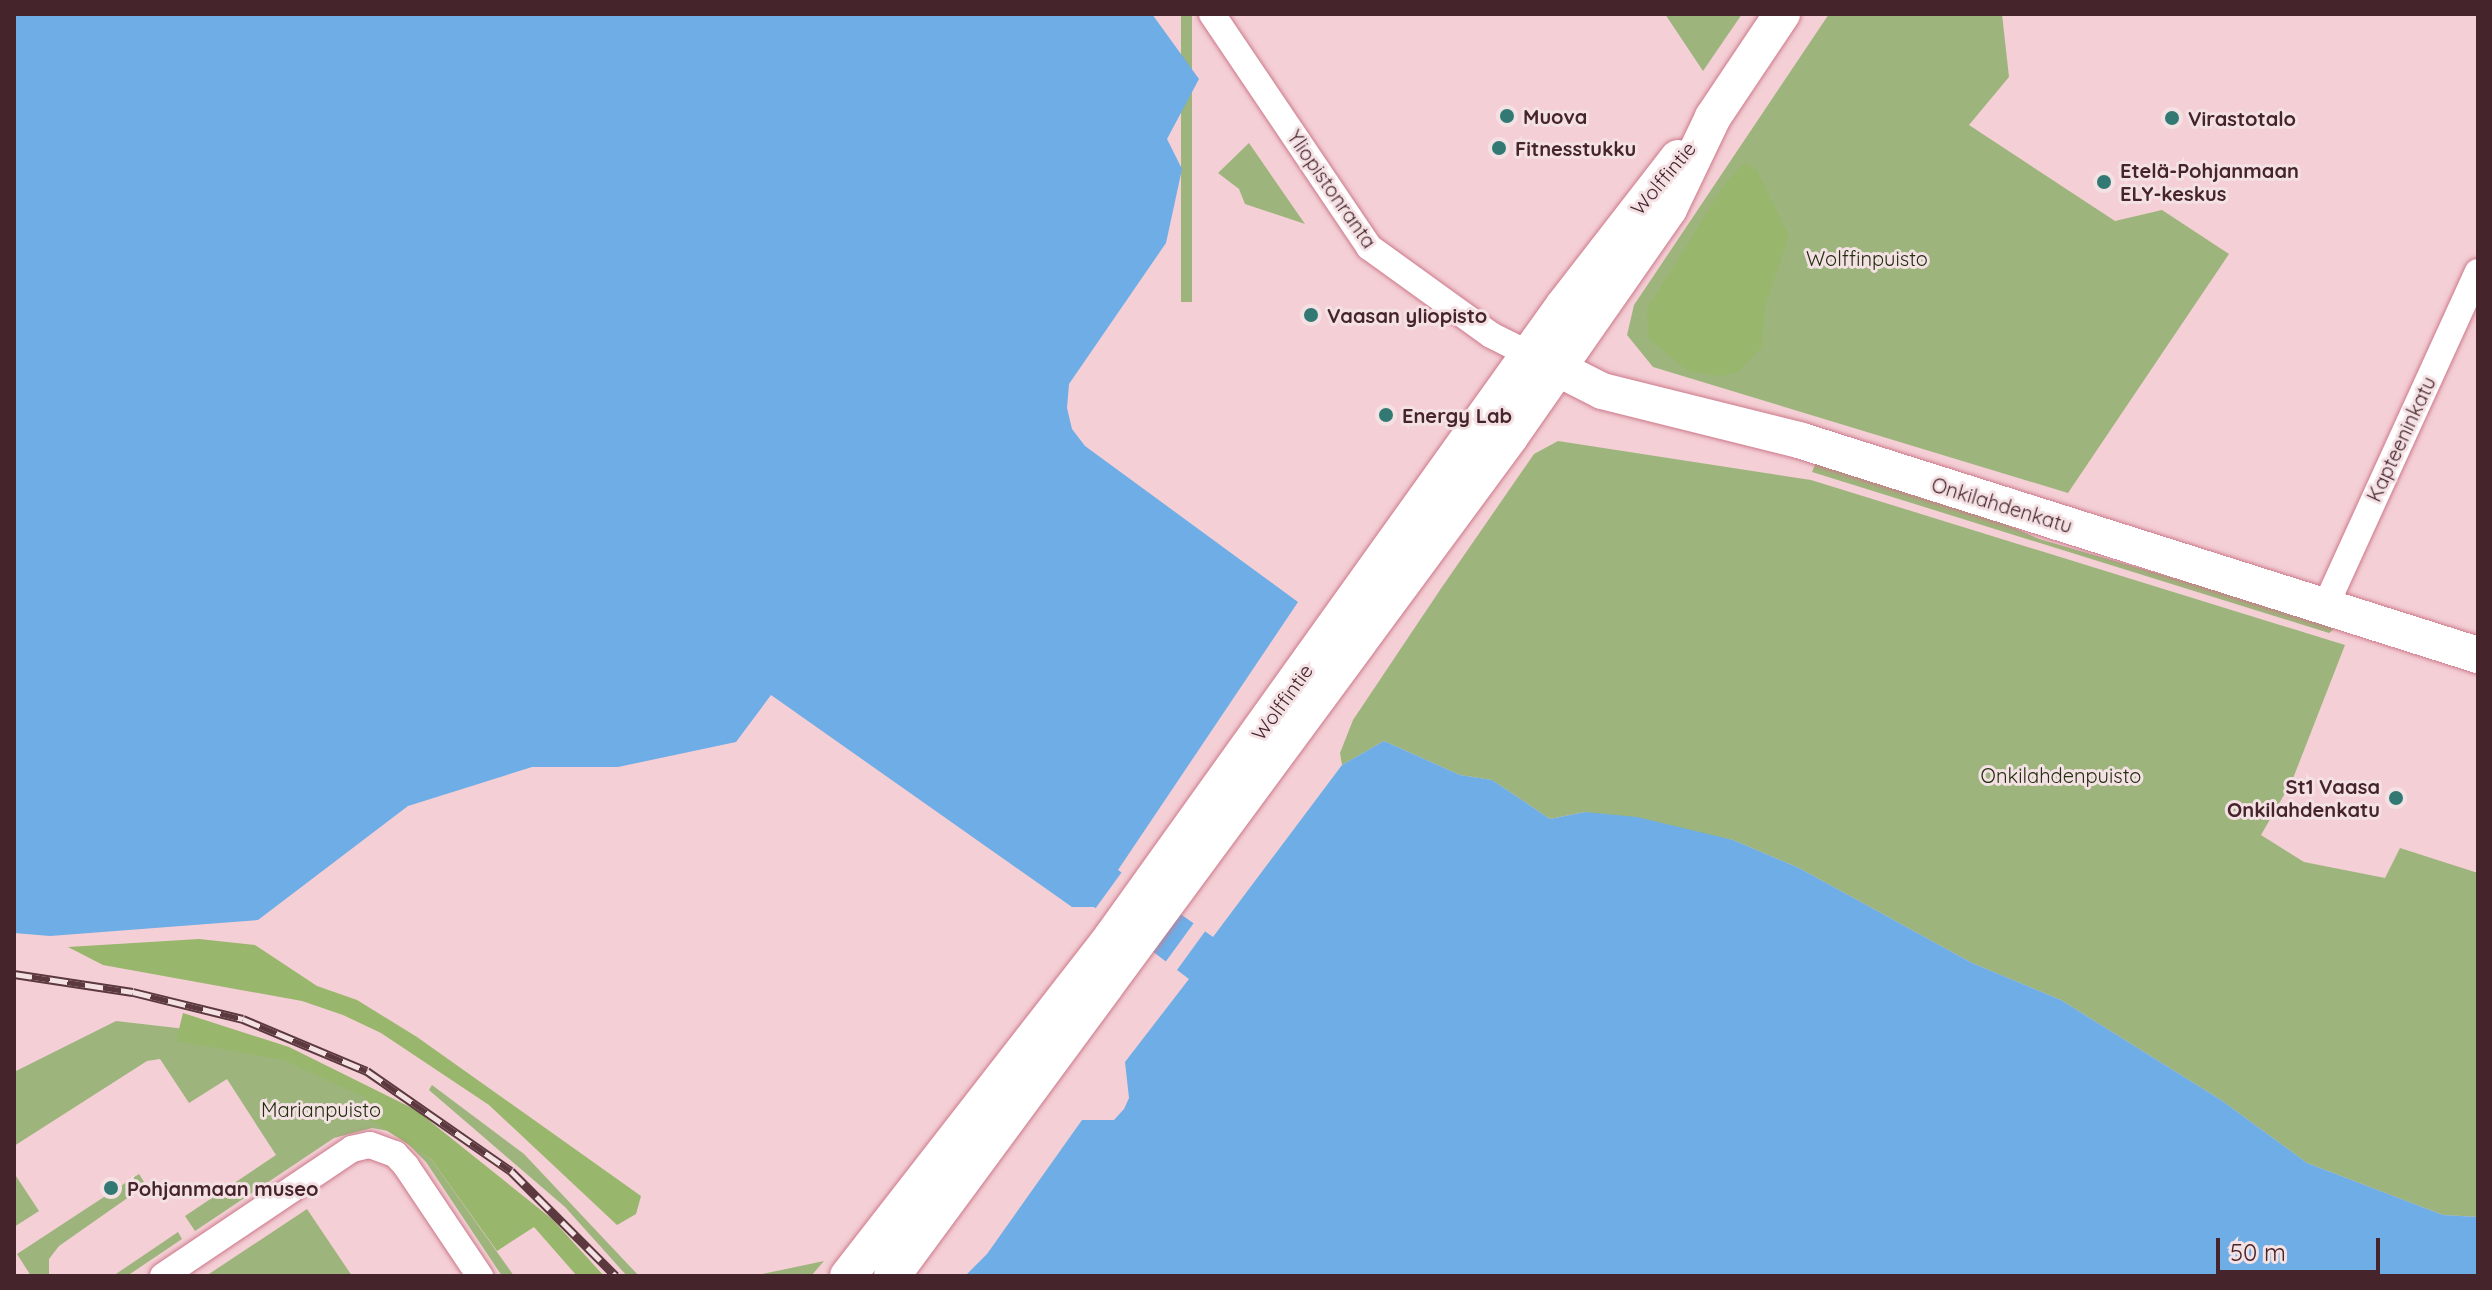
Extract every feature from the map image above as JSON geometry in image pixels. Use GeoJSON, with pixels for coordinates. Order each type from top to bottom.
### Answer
{"type":"FeatureCollection","features":[{"type":"Feature","properties":{"kind":"main road","name":"Wolffintie"},"geometry":{"type":"LineString","coordinates":[[892,1276],[1164,884],[1543,362],[1662,176],[1709,124],[1782,14]]}},
{"type":"Feature","properties":{"kind":"main road","name":"Onkilahdenkatu"},"geometry":{"type":"LineString","coordinates":[[1543,362],[1602,391],[1802,441],[2478,655]]}},
{"type":"Feature","properties":{"kind":"main road","name":"Wolffintie"},"geometry":{"type":"LineString","coordinates":[[848,1276],[1121,946]]}},
{"type":"Feature","properties":{"kind":"street","name":"Yliopistonranta"},"geometry":{"type":"LineString","coordinates":[[1212,14],[1369,247],[1491,335],[1543,362]]}},
{"type":"Feature","properties":{"kind":"street","name":"Kapteeninkatu"},"geometry":{"type":"LineString","coordinates":[[2325,607],[2470,311],[2478,272]]}},
{"type":"Feature","properties":{"kind":"street"},"geometry":{"type":"LineString","coordinates":[[163,1276],[352,1149],[383,1148],[406,1166],[480,1276]]}},
{"type":"Feature","properties":{"kind":"green space"},"geometry":{"type":"Polygon","coordinates":[[[1181,14],[1192,14],[1192,302],[1181,302],[1181,14]]]}},
{"type":"Feature","properties":{"kind":"green space"},"geometry":{"type":"Polygon","coordinates":[[[1665,14],[1742,14],[1703,71],[1665,14]]]}},
{"type":"Feature","properties":{"kind":"green space","name":"Wolffinpuisto"},"geometry":{"type":"Polygon","coordinates":[[[1829,14],[2002,14],[2009,77],[1969,125],[2115,221],[2162,210],[2229,254],[2068,493],[1653,367],[1627,335],[1634,305],[1829,14]]]}},
{"type":"Feature","properties":{"kind":"green space"},"geometry":{"type":"Polygon","coordinates":[[[1249,143],[1305,224],[1245,204],[1239,189],[1218,173],[1249,143]]]}},
{"type":"Feature","properties":{"kind":"green space"},"geometry":{"type":"Polygon","coordinates":[[[1744,163],[1756,169],[1789,236],[1765,306],[1762,347],[1738,372],[1720,376],[1688,371],[1648,338],[1647,309],[1724,185],[1744,163]]]}},
{"type":"Feature","properties":{"kind":"green space","name":"Onkilahdenpuisto"},"geometry":{"type":"Polygon","coordinates":[[[1558,441],[1811,480],[2345,645],[2292,781],[2261,835],[2304,862],[2385,878],[2400,848],[2478,873],[2478,1217],[2443,1215],[2307,1163],[2221,1100],[2061,1000],[1972,963],[1799,868],[1733,840],[1585,812],[1550,819],[1492,780],[1460,775],[1384,741],[1342,765],[1340,753],[1353,720],[1534,454],[1558,441]]]}},
{"type":"Feature","properties":{"kind":"green space"},"geometry":{"type":"Polygon","coordinates":[[[1816,462],[1985,515],[2039,539],[2332,624],[2333,630],[2329,633],[1812,472],[1816,462]]]}},
{"type":"Feature","properties":{"kind":"green space"},"geometry":{"type":"Polygon","coordinates":[[[199,939],[255,945],[317,986],[357,1000],[417,1037],[641,1196],[636,1214],[617,1225],[489,1105],[381,1033],[343,1015],[302,1001],[103,965],[68,947],[199,939]]]}},
{"type":"Feature","properties":{"kind":"green space"},"geometry":{"type":"Polygon","coordinates":[[[183,1013],[289,1047],[416,1110],[552,1219],[604,1276],[577,1276],[534,1227],[497,1251],[431,1159],[364,1116],[370,1109],[364,1097],[284,1060],[176,1041],[183,1013]]]}},
{"type":"Feature","properties":{"kind":"green space","name":"Marianpuisto"},"geometry":{"type":"Polygon","coordinates":[[[116,1021],[177,1028],[287,1056],[365,1096],[375,1122],[389,1131],[372,1128],[334,1138],[195,1231],[185,1216],[276,1155],[227,1079],[189,1103],[160,1059],[147,1061],[14,1146],[14,1072],[116,1021]]]}},
{"type":"Feature","properties":{"kind":"green space"},"geometry":{"type":"Polygon","coordinates":[[[432,1085],[524,1154],[639,1276],[627,1276],[565,1207],[429,1090],[432,1085]]]}},
{"type":"Feature","properties":{"kind":"green space"},"geometry":{"type":"Polygon","coordinates":[[[406,1142],[431,1159],[514,1276],[502,1276],[426,1162],[406,1142]]]}},
{"type":"Feature","properties":{"kind":"green space"},"geometry":{"type":"Polygon","coordinates":[[[14,1173],[39,1211],[14,1227],[14,1173]]]}},
{"type":"Feature","properties":{"kind":"green space"},"geometry":{"type":"Polygon","coordinates":[[[139,1174],[146,1185],[59,1246],[49,1259],[49,1276],[31,1276],[17,1254],[139,1174]]]}},
{"type":"Feature","properties":{"kind":"green space"},"geometry":{"type":"Polygon","coordinates":[[[307,1209],[352,1276],[206,1276],[307,1209]]]}},
{"type":"Feature","properties":{"kind":"green space"},"geometry":{"type":"Polygon","coordinates":[[[178,1232],[182,1239],[127,1276],[113,1276],[178,1232]]]}},
{"type":"Feature","properties":{"kind":"green space"},"geometry":{"type":"Polygon","coordinates":[[[824,1261],[811,1276],[753,1276],[824,1261]]]}},
{"type":"Feature","properties":{"kind":"water"},"geometry":{"type":"Polygon","coordinates":[[[14,14],[1152,14],[1199,79],[1167,139],[1182,169],[1166,243],[1069,384],[1067,408],[1072,429],[1085,446],[1298,602],[1118,870],[1213,937],[1342,765],[1384,741],[1460,775],[1492,780],[1550,819],[1585,812],[1637,817],[1733,840],[1799,868],[1972,963],[2061,1000],[2221,1100],[2307,1163],[2443,1215],[2478,1217],[2478,1276],[965,1276],[987,1254],[1082,1120],[1114,1120],[1124,1109],[1129,1098],[1125,1062],[1189,979],[1094,907],[1072,907],[771,695],[736,742],[618,767],[532,767],[408,806],[258,920],[50,936],[14,933],[14,14]]]}},
{"type":"Feature","properties":{"kind":"pier"},"geometry":{"type":"Polygon","coordinates":[[[1124,869],[1181,910],[1149,953],[1093,912],[1124,869]]]}},
{"type":"Feature","properties":{"kind":"pier"},"geometry":{"type":"Polygon","coordinates":[[[1196,920],[1207,928],[1175,973],[1164,964],[1196,920]]]}},
{"type":"Feature","properties":{"kind":"railway"},"geometry":{"type":"LineString","coordinates":[[14,974],[133,992],[243,1019],[367,1071],[511,1171],[616,1276]]}},
{"type":"Feature","properties":{"kind":"place","name":"Muova"},"geometry":{"type":"Point","coordinates":[1507,116]}},
{"type":"Feature","properties":{"kind":"place","name":"Virastotalo"},"geometry":{"type":"Point","coordinates":[2172,118]}},
{"type":"Feature","properties":{"kind":"place","name":"Fitnesstukku"},"geometry":{"type":"Point","coordinates":[1499,148]}},
{"type":"Feature","properties":{"kind":"place","name":"Etelä-Pohjanmaan ELY-keskus"},"geometry":{"type":"Point","coordinates":[2104,182]}},
{"type":"Feature","properties":{"kind":"place","name":"Vaasan yliopisto"},"geometry":{"type":"Point","coordinates":[1311,315]}},
{"type":"Feature","properties":{"kind":"place","name":"Energy Lab"},"geometry":{"type":"Point","coordinates":[1386,415]}},
{"type":"Feature","properties":{"kind":"place","name":"St1 Vaasa Onkilahdenkatu"},"geometry":{"type":"Point","coordinates":[2396,798]}},
{"type":"Feature","properties":{"kind":"place","name":"Pohjanmaan museo"},"geometry":{"type":"Point","coordinates":[111,1188]}}]}
